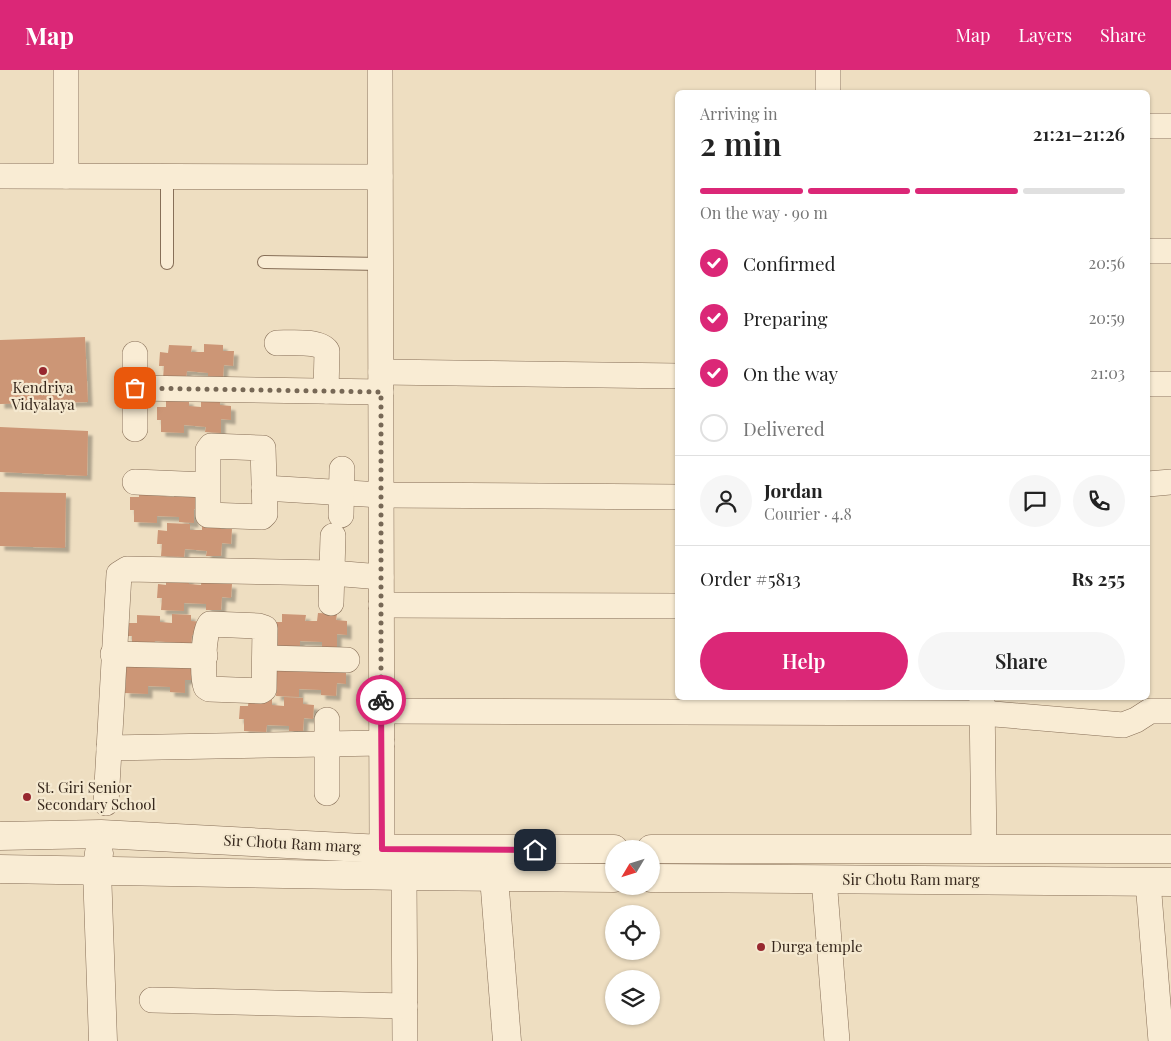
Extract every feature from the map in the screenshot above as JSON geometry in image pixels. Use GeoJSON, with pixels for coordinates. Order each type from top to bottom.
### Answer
{"type":"FeatureCollection","features":[{"type":"Feature","properties":{"kind":"street"},"geometry":{"type":"LineString","coordinates":[[66,70],[66,176]]}},
{"type":"Feature","properties":{"kind":"street"},"geometry":{"type":"LineString","coordinates":[[380,70],[382,849]]}},
{"type":"Feature","properties":{"kind":"street"},"geometry":{"type":"LineString","coordinates":[[828,70],[828,90]]}},
{"type":"Feature","properties":{"kind":"street"},"geometry":{"type":"LineString","coordinates":[[1150,126],[1171,126]]}},
{"type":"Feature","properties":{"kind":"street"},"geometry":{"type":"LineString","coordinates":[[0,176],[380,177]]}},
{"type":"Feature","properties":{"kind":"street"},"geometry":{"type":"LineString","coordinates":[[1150,252],[1171,252]]}},
{"type":"Feature","properties":{"kind":"street"},"geometry":{"type":"LineString","coordinates":[[277,343],[317,344],[324,347],[327,351],[326,391]]}},
{"type":"Feature","properties":{"kind":"street"},"geometry":{"type":"LineString","coordinates":[[135,354],[135,430]]}},
{"type":"Feature","properties":{"kind":"street"},"geometry":{"type":"LineString","coordinates":[[135,388],[326,391],[381,382],[675,376]]}},
{"type":"Feature","properties":{"kind":"street"},"geometry":{"type":"LineString","coordinates":[[1150,384],[1171,384]]}},
{"type":"Feature","properties":{"kind":"street"},"geometry":{"type":"LineString","coordinates":[[209,447],[261,447],[264,451],[265,514],[262,517],[208,515],[207,485],[209,447]]}},
{"type":"Feature","properties":{"kind":"street"},"geometry":{"type":"LineString","coordinates":[[135,482],[207,485]]}},
{"type":"Feature","properties":{"kind":"street"},"geometry":{"type":"LineString","coordinates":[[1150,484],[1171,482]]}},
{"type":"Feature","properties":{"kind":"street"},"geometry":{"type":"LineString","coordinates":[[264,488],[339,503],[381,495],[675,497]]}},
{"type":"Feature","properties":{"kind":"street"},"geometry":{"type":"LineString","coordinates":[[331,603],[339,503]]}},
{"type":"Feature","properties":{"kind":"street"},"geometry":{"type":"LineString","coordinates":[[106,803],[118,574],[124,570],[332,573],[381,577]]}},
{"type":"Feature","properties":{"kind":"street"},"geometry":{"type":"LineString","coordinates":[[381,605],[675,606]]}},
{"type":"Feature","properties":{"kind":"street"},"geometry":{"type":"LineString","coordinates":[[210,624],[259,626],[264,628],[265,658],[265,687],[261,691],[209,689],[206,687],[204,656],[206,629],[210,624]]}},
{"type":"Feature","properties":{"kind":"street"},"geometry":{"type":"LineString","coordinates":[[113,654],[204,656]]}},
{"type":"Feature","properties":{"kind":"street"},"geometry":{"type":"LineString","coordinates":[[265,658],[347,660]]}},
{"type":"Feature","properties":{"kind":"street"},"geometry":{"type":"LineString","coordinates":[[382,711],[982,706],[1123,724],[1136,720],[1150,711],[1171,711]]}},
{"type":"Feature","properties":{"kind":"street"},"geometry":{"type":"LineString","coordinates":[[982,706],[984,849]]}},
{"type":"Feature","properties":{"kind":"street"},"geometry":{"type":"LineString","coordinates":[[327,720],[327,793]]}},
{"type":"Feature","properties":{"kind":"street"},"geometry":{"type":"LineString","coordinates":[[109,748],[382,743]]}},
{"type":"Feature","properties":{"kind":"street"},"geometry":{"type":"LineString","coordinates":[[102,834],[97,870],[103,1041]]}},
{"type":"Feature","properties":{"kind":"street","name":"Sir Chotu Ram marg"},"geometry":{"type":"LineString","coordinates":[[0,836],[102,834],[382,849],[605,849]]}},
{"type":"Feature","properties":{"kind":"street","name":"Sir Chotu Ram marg"},"geometry":{"type":"LineString","coordinates":[[660,849],[1171,849]]}},
{"type":"Feature","properties":{"kind":"street","name":"Sir Chotu Ram marg"},"geometry":{"type":"LineString","coordinates":[[0,869],[605,878]]}},
{"type":"Feature","properties":{"kind":"street"},"geometry":{"type":"LineString","coordinates":[[404,876],[405,1041]]}},
{"type":"Feature","properties":{"kind":"street"},"geometry":{"type":"LineString","coordinates":[[494,876],[508,1041]]}},
{"type":"Feature","properties":{"kind":"street","name":"Sir Chotu Ram marg"},"geometry":{"type":"LineString","coordinates":[[660,878],[1160,882]]}},
{"type":"Feature","properties":{"kind":"street"},"geometry":{"type":"LineString","coordinates":[[824,879],[837,1041]]}},
{"type":"Feature","properties":{"kind":"street"},"geometry":{"type":"LineString","coordinates":[[1160,882],[1161,1041]]}},
{"type":"Feature","properties":{"kind":"street"},"geometry":{"type":"LineString","coordinates":[[152,1000],[404,1006]]}},
{"type":"Feature","properties":{"kind":"lane"},"geometry":{"type":"LineString","coordinates":[[167,176],[167,263]]}},
{"type":"Feature","properties":{"kind":"lane"},"geometry":{"type":"LineString","coordinates":[[264,262],[381,264]]}},
{"type":"Feature","properties":{"kind":"building","name":"Kendriya Vidyalaya"},"geometry":{"type":"Polygon","coordinates":[[[85,337],[88,402],[0,404],[0,340],[85,337]]]}},
{"type":"Feature","properties":{"kind":"building"},"geometry":{"type":"Polygon","coordinates":[[[204,344],[223,345],[223,351],[234,351],[233,366],[224,365],[223,378],[208,378],[208,373],[187,371],[186,379],[163,378],[164,366],[159,366],[160,352],[168,353],[169,345],[192,346],[191,352],[204,352],[204,344]]]}},
{"type":"Feature","properties":{"kind":"building"},"geometry":{"type":"Polygon","coordinates":[[[201,398],[220,399],[220,405],[231,406],[231,420],[221,419],[221,433],[205,432],[206,427],[184,425],[184,433],[161,432],[161,420],[157,420],[157,407],[166,407],[166,399],[189,400],[189,406],[201,407],[201,398]]]}},
{"type":"Feature","properties":{"kind":"building"},"geometry":{"type":"Polygon","coordinates":[[[0,427],[88,431],[87,476],[0,472],[0,427]]]}},
{"type":"Feature","properties":{"kind":"building"},"geometry":{"type":"Polygon","coordinates":[[[175,488],[205,496],[204,510],[194,509],[194,523],[179,522],[179,517],[157,516],[157,523],[134,522],[134,510],[130,510],[130,497],[139,497],[139,489],[162,490],[162,496],[174,497],[175,488]]]}},
{"type":"Feature","properties":{"kind":"building"},"geometry":{"type":"Polygon","coordinates":[[[0,492],[66,493],[65,548],[0,546],[0,492]]]}},
{"type":"Feature","properties":{"kind":"building"},"geometry":{"type":"Polygon","coordinates":[[[202,522],[221,523],[221,529],[232,529],[231,544],[222,543],[221,556],[206,556],[207,551],[185,549],[184,557],[161,556],[162,544],[157,544],[158,530],[167,531],[167,523],[190,524],[190,530],[202,530],[202,522]]]}},
{"type":"Feature","properties":{"kind":"building"},"geometry":{"type":"Polygon","coordinates":[[[202,576],[220,583],[232,584],[231,598],[222,597],[221,610],[206,610],[206,604],[184,603],[184,611],[161,610],[162,598],[157,598],[158,584],[166,585],[166,577],[189,578],[189,584],[201,585],[202,576]]]}},
{"type":"Feature","properties":{"kind":"building"},"geometry":{"type":"Polygon","coordinates":[[[318,613],[337,614],[336,620],[347,621],[347,635],[337,634],[337,647],[322,647],[322,642],[300,641],[300,648],[277,647],[278,635],[273,635],[273,622],[282,622],[282,614],[306,615],[305,621],[317,621],[318,613]]]}},
{"type":"Feature","properties":{"kind":"building"},"geometry":{"type":"Polygon","coordinates":[[[172,614],[191,615],[191,621],[202,622],[201,636],[192,635],[191,649],[176,648],[177,643],[155,641],[154,649],[132,648],[132,636],[127,636],[128,623],[137,623],[137,615],[160,616],[160,622],[172,623],[172,614]]]}},
{"type":"Feature","properties":{"kind":"building"},"geometry":{"type":"Polygon","coordinates":[[[130,659],[195,666],[195,680],[185,680],[185,693],[170,692],[170,687],[148,686],[148,694],[125,693],[126,681],[121,680],[121,667],[130,667],[130,659]]]}},
{"type":"Feature","properties":{"kind":"building"},"geometry":{"type":"Polygon","coordinates":[[[272,670],[346,670],[346,684],[337,683],[336,696],[321,695],[321,690],[299,689],[299,697],[276,696],[277,684],[272,684],[272,670]]]}},
{"type":"Feature","properties":{"kind":"building"},"geometry":{"type":"Polygon","coordinates":[[[284,697],[303,698],[303,704],[314,705],[313,719],[304,718],[303,731],[289,731],[289,726],[267,725],[266,732],[244,731],[244,719],[239,719],[240,706],[248,706],[249,698],[272,699],[272,705],[284,706],[284,697]]]}},
{"type":"Feature","properties":{"kind":"way so far"},"geometry":{"type":"LineString","coordinates":[[135,388],[381,392],[381,700]]}},
{"type":"Feature","properties":{"kind":"place","name":"Kendriya Vidyalaya"},"geometry":{"type":"Point","coordinates":[43,371]}},
{"type":"Feature","properties":{"kind":"place","name":"St. Giri Senior Secondary School"},"geometry":{"type":"Point","coordinates":[27,797]}},
{"type":"Feature","properties":{"kind":"place","name":"Durga temple"},"geometry":{"type":"Point","coordinates":[761,947]}},
{"type":"Feature","properties":{"kind":"route"},"geometry":{"type":"LineString","coordinates":[[381,700],[382,849],[535,850]]}}]}
